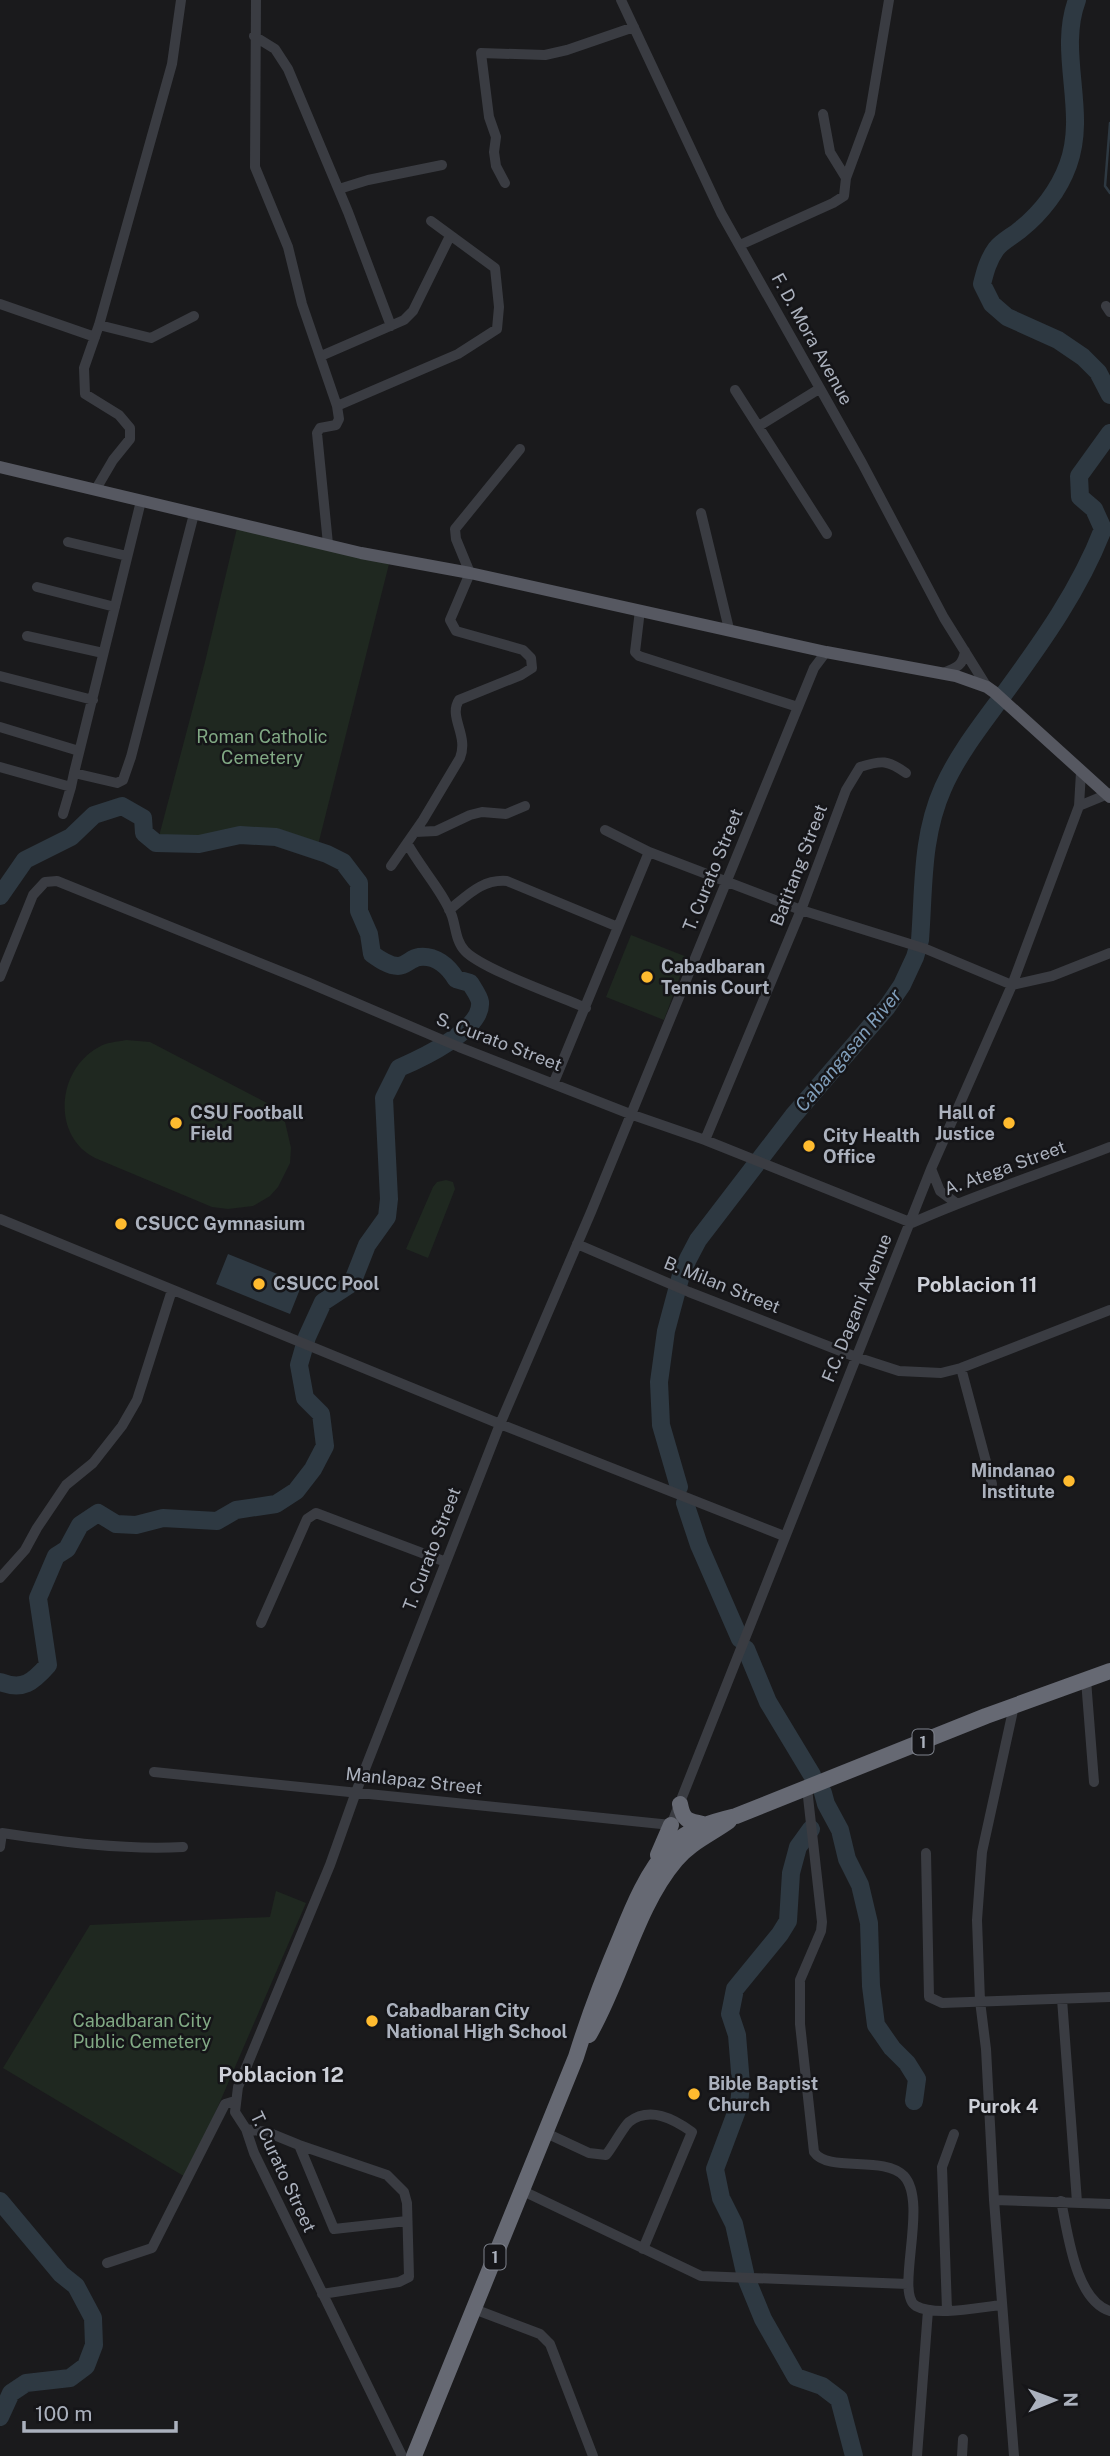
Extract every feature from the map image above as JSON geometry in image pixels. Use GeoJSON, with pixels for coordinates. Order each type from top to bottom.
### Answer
{"type":"FeatureCollection","features":[{"type":"Feature","properties":{"kind":"highway","name":"1"},"geometry":{"type":"LineString","coordinates":[[414,2456],[546,2133],[576,2057],[591,2008],[639,1894],[669,1848],[703,1824],[736,1816],[1110,1671]]}},
{"type":"Feature","properties":{"kind":"highway"},"geometry":{"type":"LineString","coordinates":[[680,1804],[682,1816],[687,1821],[703,1824]]}},
{"type":"Feature","properties":{"kind":"highway","name":"1"},"geometry":{"type":"LineString","coordinates":[[576,2057],[602,2013],[651,1899],[663,1878],[677,1858],[692,1845],[736,1816]]}},
{"type":"Feature","properties":{"kind":"highway"},"geometry":{"type":"LineString","coordinates":[[652,1872],[671,1825]]}},
{"type":"Feature","properties":{"kind":"main road"},"geometry":{"type":"LineString","coordinates":[[0,467],[361,553],[470,573],[825,652],[943,673],[995,693],[1109,795]]}},
{"type":"Feature","properties":{"kind":"street"},"geometry":{"type":"LineString","coordinates":[[96,489],[113,460],[130,439],[130,428],[119,415],[85,394],[84,368],[99,325],[172,64],[181,0]]}},
{"type":"Feature","properties":{"kind":"street"},"geometry":{"type":"LineString","coordinates":[[256,0],[255,167],[288,247],[339,419],[336,425],[320,428],[317,433],[328,544]]}},
{"type":"Feature","properties":{"kind":"street","name":"F. D. Mora Avenue"},"geometry":{"type":"LineString","coordinates":[[621,0],[721,213],[862,463],[944,618],[995,693]]}},
{"type":"Feature","properties":{"kind":"street"},"geometry":{"type":"LineString","coordinates":[[740,245],[833,204],[844,196],[846,178],[870,113],[889,0]]}},
{"type":"Feature","properties":{"kind":"street"},"geometry":{"type":"LineString","coordinates":[[505,183],[496,166],[496,137],[489,117],[481,54],[545,55],[634,27]]}},
{"type":"Feature","properties":{"kind":"street"},"geometry":{"type":"LineString","coordinates":[[254,37],[268,43],[282,57],[339,189],[391,326]]}},
{"type":"Feature","properties":{"kind":"street"},"geometry":{"type":"LineString","coordinates":[[823,114],[830,152],[846,178]]}},
{"type":"Feature","properties":{"kind":"street"},"geometry":{"type":"LineString","coordinates":[[339,189],[368,180],[442,165]]}},
{"type":"Feature","properties":{"kind":"street"},"geometry":{"type":"LineString","coordinates":[[337,406],[458,354],[497,329],[499,307],[495,268],[431,221]]}},
{"type":"Feature","properties":{"kind":"street"},"geometry":{"type":"LineString","coordinates":[[321,356],[404,320],[413,312],[450,236]]}},
{"type":"Feature","properties":{"kind":"street"},"geometry":{"type":"LineString","coordinates":[[0,304],[95,337]]}},
{"type":"Feature","properties":{"kind":"street"},"geometry":{"type":"LineString","coordinates":[[99,325],[151,338],[194,316]]}},
{"type":"Feature","properties":{"kind":"street"},"geometry":{"type":"LineString","coordinates":[[735,390],[827,534]]}},
{"type":"Feature","properties":{"kind":"street"},"geometry":{"type":"LineString","coordinates":[[759,426],[819,390]]}},
{"type":"Feature","properties":{"kind":"street"},"geometry":{"type":"LineString","coordinates":[[391,866],[415,832],[462,752],[463,740],[455,713],[456,704],[459,700],[532,668],[531,658],[523,650],[456,631],[451,623],[454,608],[470,573],[456,539],[455,529],[520,449]]}},
{"type":"Feature","properties":{"kind":"street"},"geometry":{"type":"LineString","coordinates":[[63,814],[141,501]]}},
{"type":"Feature","properties":{"kind":"street"},"geometry":{"type":"LineString","coordinates":[[701,513],[729,629]]}},
{"type":"Feature","properties":{"kind":"street"},"geometry":{"type":"LineString","coordinates":[[74,773],[117,783],[126,772],[194,514]]}},
{"type":"Feature","properties":{"kind":"street"},"geometry":{"type":"LineString","coordinates":[[68,542],[127,556]]}},
{"type":"Feature","properties":{"kind":"street"},"geometry":{"type":"LineString","coordinates":[[37,587],[115,607]]}},
{"type":"Feature","properties":{"kind":"street"},"geometry":{"type":"LineString","coordinates":[[640,610],[635,652],[639,656],[798,707]]}},
{"type":"Feature","properties":{"kind":"street"},"geometry":{"type":"LineString","coordinates":[[27,635],[103,653]]}},
{"type":"Feature","properties":{"kind":"street"},"geometry":{"type":"LineString","coordinates":[[811,648],[814,668]]}},
{"type":"Feature","properties":{"kind":"street","name":"T. Curato Street"},"geometry":{"type":"LineString","coordinates":[[401,2456],[254,2153],[246,2129],[235,2112],[238,2087],[301,1938],[500,1424],[814,668],[825,652]]}},
{"type":"Feature","properties":{"kind":"street"},"geometry":{"type":"LineString","coordinates":[[943,673],[960,666],[965,652]]}},
{"type":"Feature","properties":{"kind":"street"},"geometry":{"type":"LineString","coordinates":[[0,676],[93,699]]}},
{"type":"Feature","properties":{"kind":"street"},"geometry":{"type":"LineString","coordinates":[[0,727],[79,751]]}},
{"type":"Feature","properties":{"kind":"street","name":"Batitang Street"},"geometry":{"type":"LineString","coordinates":[[705,1140],[800,910],[846,790],[860,766],[891,762],[905,774]]}},
{"type":"Feature","properties":{"kind":"street"},"geometry":{"type":"LineString","coordinates":[[0,767],[71,787]]}},
{"type":"Feature","properties":{"kind":"street","name":"F.C. Dagani Avenue"},"geometry":{"type":"LineString","coordinates":[[671,1825],[932,1168],[1012,985],[1079,806],[1081,772]]}},
{"type":"Feature","properties":{"kind":"street"},"geometry":{"type":"LineString","coordinates":[[1079,806],[1109,795]]}},
{"type":"Feature","properties":{"kind":"street"},"geometry":{"type":"LineString","coordinates":[[415,832],[436,831],[482,812],[506,814],[525,806]]}},
{"type":"Feature","properties":{"kind":"street"},"geometry":{"type":"LineString","coordinates":[[605,830],[649,852],[800,910],[926,949],[1012,985],[1052,976],[1110,953]]}},
{"type":"Feature","properties":{"kind":"street"},"geometry":{"type":"LineString","coordinates":[[407,843],[449,910],[459,943],[465,952],[484,964],[586,1008]]}},
{"type":"Feature","properties":{"kind":"street"},"geometry":{"type":"LineString","coordinates":[[554,1082],[649,852]]}},
{"type":"Feature","properties":{"kind":"street"},"geometry":{"type":"LineString","coordinates":[[449,910],[483,884],[493,880],[507,881],[618,927]]}},
{"type":"Feature","properties":{"kind":"street","name":"S. Curato Street"},"geometry":{"type":"LineString","coordinates":[[0,977],[39,886],[45,882],[57,881],[459,1047],[630,1114],[705,1140],[912,1223]]}},
{"type":"Feature","properties":{"kind":"street","name":"A. Atega Street"},"geometry":{"type":"LineString","coordinates":[[912,1223],[956,1203],[1110,1147]]}},
{"type":"Feature","properties":{"kind":"street"},"geometry":{"type":"LineString","coordinates":[[932,1168],[940,1191],[956,1203]]}},
{"type":"Feature","properties":{"kind":"street"},"geometry":{"type":"LineString","coordinates":[[0,1219],[500,1424],[784,1536]]}},
{"type":"Feature","properties":{"kind":"street","name":"B. Milan Street"},"geometry":{"type":"LineString","coordinates":[[577,1244],[689,1292],[856,1357],[899,1371],[918,1374],[942,1373],[961,1368],[1110,1310]]}},
{"type":"Feature","properties":{"kind":"street"},"geometry":{"type":"LineString","coordinates":[[0,1578],[24,1550],[66,1485],[93,1462],[122,1426],[136,1400],[172,1290]]}},
{"type":"Feature","properties":{"kind":"street"},"geometry":{"type":"LineString","coordinates":[[961,1368],[992,1483]]}},
{"type":"Feature","properties":{"kind":"street"},"geometry":{"type":"LineString","coordinates":[[261,1623],[307,1520],[316,1513],[446,1562]]}},
{"type":"Feature","properties":{"kind":"street"},"geometry":{"type":"LineString","coordinates":[[1086,1680],[1094,1782]]}},
{"type":"Feature","properties":{"kind":"street"},"geometry":{"type":"LineString","coordinates":[[1014,1706],[982,1852],[977,1920],[980,2001],[986,2049],[994,2200],[1014,2456]]}},
{"type":"Feature","properties":{"kind":"street","name":"Manlapaz Street"},"geometry":{"type":"LineString","coordinates":[[154,1772],[671,1825]]}},
{"type":"Feature","properties":{"kind":"street"},"geometry":{"type":"LineString","coordinates":[[807,1788],[822,1922],[821,1931],[800,1980],[800,2024],[814,2152],[826,2162],[844,2162],[898,2171],[911,2185],[914,2202],[908,2284],[913,2303],[928,2310],[1002,2305]]}},
{"type":"Feature","properties":{"kind":"street"},"geometry":{"type":"LineString","coordinates":[[0,1847],[2,1833],[90,1845],[146,1849],[183,1847]]}},
{"type":"Feature","properties":{"kind":"street"},"geometry":{"type":"LineString","coordinates":[[926,1853],[929,1997],[942,2003],[1110,1997]]}},
{"type":"Feature","properties":{"kind":"street"},"geometry":{"type":"LineString","coordinates":[[1062,1999],[1077,2202]]}},
{"type":"Feature","properties":{"kind":"street"},"geometry":{"type":"LineString","coordinates":[[107,2263],[152,2248],[225,2104],[235,2101]]}},
{"type":"Feature","properties":{"kind":"street"},"geometry":{"type":"LineString","coordinates":[[546,2133],[589,2153],[606,2155],[629,2123],[651,2114],[675,2119],[692,2132],[643,2249]]}},
{"type":"Feature","properties":{"kind":"street"},"geometry":{"type":"LineString","coordinates":[[246,2129],[268,2132],[299,2146],[387,2175],[404,2192],[410,2271],[405,2280],[322,2294]]}},
{"type":"Feature","properties":{"kind":"street"},"geometry":{"type":"LineString","coordinates":[[947,2310],[942,2167],[954,2134]]}},
{"type":"Feature","properties":{"kind":"street"},"geometry":{"type":"LineString","coordinates":[[299,2146],[334,2229],[407,2221]]}},
{"type":"Feature","properties":{"kind":"street"},"geometry":{"type":"LineString","coordinates":[[523,2191],[701,2276],[908,2284]]}},
{"type":"Feature","properties":{"kind":"street"},"geometry":{"type":"LineString","coordinates":[[994,2200],[1110,2204]]}},
{"type":"Feature","properties":{"kind":"street"},"geometry":{"type":"LineString","coordinates":[[1061,2201],[1079,2274],[1089,2299],[1110,2311]]}},
{"type":"Feature","properties":{"kind":"street"},"geometry":{"type":"LineString","coordinates":[[474,2309],[540,2334],[550,2344],[593,2456]]}},
{"type":"Feature","properties":{"kind":"street"},"geometry":{"type":"LineString","coordinates":[[917,2456],[928,2310]]}},
{"type":"Feature","properties":{"kind":"street"},"geometry":{"type":"LineString","coordinates":[[962,2456],[963,2439]]}},
{"type":"Feature","properties":{"kind":"green space","name":"Roman Catholic Cemetery"},"geometry":{"type":"Polygon","coordinates":[[[237,528],[389,564],[317,849],[276,830],[238,830],[197,843],[158,840],[237,528]]]}},
{"type":"Feature","properties":{"kind":"green space","name":"Cabadbaran Tennis Court"},"geometry":{"type":"Polygon","coordinates":[[[631,935],[687,957],[664,1020],[606,997],[631,935]]]}},
{"type":"Feature","properties":{"kind":"green space","name":"CSU Football Field"},"geometry":{"type":"Polygon","coordinates":[[[126,1040],[150,1042],[269,1104],[285,1122],[291,1148],[290,1163],[278,1187],[270,1196],[253,1206],[228,1209],[212,1207],[95,1158],[81,1148],[71,1134],[66,1119],[65,1102],[74,1071],[85,1057],[102,1045],[126,1040]]]}},
{"type":"Feature","properties":{"kind":"green space"},"geometry":{"type":"Polygon","coordinates":[[[437,1182],[453,1182],[455,1189],[428,1258],[406,1249],[433,1187],[437,1182]]]}},
{"type":"Feature","properties":{"kind":"green space","name":"Cabadbaran City Public Cemetery"},"geometry":{"type":"Polygon","coordinates":[[[276,1891],[306,1903],[187,2178],[3,2068],[90,1925],[270,1917],[276,1891]]]}},
{"type":"Feature","properties":{"kind":"shaded area","name":"CSUCC Pool"},"geometry":{"type":"Polygon","coordinates":[[[228,1254],[302,1284],[290,1314],[216,1284],[228,1254]]]}},
{"type":"Feature","properties":{"kind":"waterway","name":"Cabangasan River"},"geometry":{"type":"LineString","coordinates":[[1077,0],[1070,41],[1075,124],[1068,165],[1060,183],[1042,208],[996,249],[982,284],[992,304],[1007,317],[1058,340],[1083,357],[1098,372],[1110,395]]}},
{"type":"Feature","properties":{"kind":"waterway"},"geometry":{"type":"LineString","coordinates":[[1110,123],[1105,186],[1110,193]]}},
{"type":"Feature","properties":{"kind":"waterway","name":"Cabangasan River"},"geometry":{"type":"LineString","coordinates":[[679,1487],[661,1425],[659,1382],[666,1331],[681,1275],[698,1240],[793,1116],[887,1007],[902,985],[920,940],[927,844],[943,788],[963,751],[1046,635],[1072,594],[1094,551],[1103,529],[1094,509],[1080,497],[1079,476],[1110,433]]}},
{"type":"Feature","properties":{"kind":"waterway"},"geometry":{"type":"LineString","coordinates":[[0,896],[25,860],[71,837],[94,815],[122,806],[143,818],[144,833],[156,843],[199,844],[240,835],[276,837],[343,862],[359,883],[359,911],[369,934],[372,954],[388,964],[398,966],[419,957],[436,960],[456,979],[470,983],[480,1002],[472,1023],[461,1033],[435,1051],[399,1068],[384,1098],[389,1199],[387,1217],[367,1245],[352,1283],[323,1302],[307,1337],[299,1365],[305,1398],[321,1414],[325,1446],[313,1469],[296,1491],[276,1504],[236,1510],[217,1521],[163,1518],[136,1525],[116,1524],[98,1513],[80,1525],[67,1549],[56,1556],[38,1598],[48,1665],[27,1683],[15,1686],[0,1682]]}},
{"type":"Feature","properties":{"kind":"waterway","name":"Cabangasan River"},"geometry":{"type":"LineString","coordinates":[[685,1503],[699,1545],[740,1639]]}},
{"type":"Feature","properties":{"kind":"waterway","name":"Cabangasan River"},"geometry":{"type":"LineString","coordinates":[[746,1649],[768,1702],[812,1775]]}},
{"type":"Feature","properties":{"kind":"waterway","name":"Cabangasan River"},"geometry":{"type":"LineString","coordinates":[[823,1793],[840,1830],[847,1859],[860,1885],[869,1923],[871,1986],[876,2025],[917,2079],[914,2101]]}},
{"type":"Feature","properties":{"kind":"waterway","name":"Cabangasan River"},"geometry":{"type":"LineString","coordinates":[[745,2273],[734,2224],[721,2198],[715,2169],[739,2105],[741,2084],[737,2035],[730,2014],[735,1989],[788,1921],[791,1873],[798,1847],[811,1829]]}},
{"type":"Feature","properties":{"kind":"waterway"},"geometry":{"type":"LineString","coordinates":[[0,2201],[61,2274],[76,2286],[93,2318],[94,2345],[86,2366],[70,2378],[26,2383],[11,2393],[0,2417]]}},
{"type":"Feature","properties":{"kind":"waterway","name":"Cabangasan River"},"geometry":{"type":"LineString","coordinates":[[747,2280],[763,2319],[796,2377],[822,2386],[839,2399],[854,2456]]}},
{"type":"Feature","properties":{"kind":"place","name":"Cabadbaran Tennis Court"},"geometry":{"type":"Point","coordinates":[647,977]}},
{"type":"Feature","properties":{"kind":"place","name":"CSU Football Field"},"geometry":{"type":"Point","coordinates":[176,1123]}},
{"type":"Feature","properties":{"kind":"place","name":"Hall of Justice"},"geometry":{"type":"Point","coordinates":[1009,1123]}},
{"type":"Feature","properties":{"kind":"place","name":"City Health Office"},"geometry":{"type":"Point","coordinates":[809,1146]}},
{"type":"Feature","properties":{"kind":"place","name":"CSUCC Gymnasium"},"geometry":{"type":"Point","coordinates":[121,1224]}},
{"type":"Feature","properties":{"kind":"place","name":"CSUCC Pool"},"geometry":{"type":"Point","coordinates":[259,1284]}},
{"type":"Feature","properties":{"kind":"place","name":"Mindanao Institute"},"geometry":{"type":"Point","coordinates":[1069,1481]}},
{"type":"Feature","properties":{"kind":"place","name":"Cabadbaran City National High School"},"geometry":{"type":"Point","coordinates":[372,2021]}},
{"type":"Feature","properties":{"kind":"place","name":"Bible Baptist Church"},"geometry":{"type":"Point","coordinates":[694,2094]}},
{"type":"Feature","properties":{"kind":"district","name":"Poblacion 11"},"geometry":{"type":"Point","coordinates":[977,1285]}},
{"type":"Feature","properties":{"kind":"district","name":"Poblacion 12"},"geometry":{"type":"Point","coordinates":[281,2075]}},
{"type":"Feature","properties":{"kind":"district","name":"Purok 4"},"geometry":{"type":"Point","coordinates":[1003,2106]}}]}
